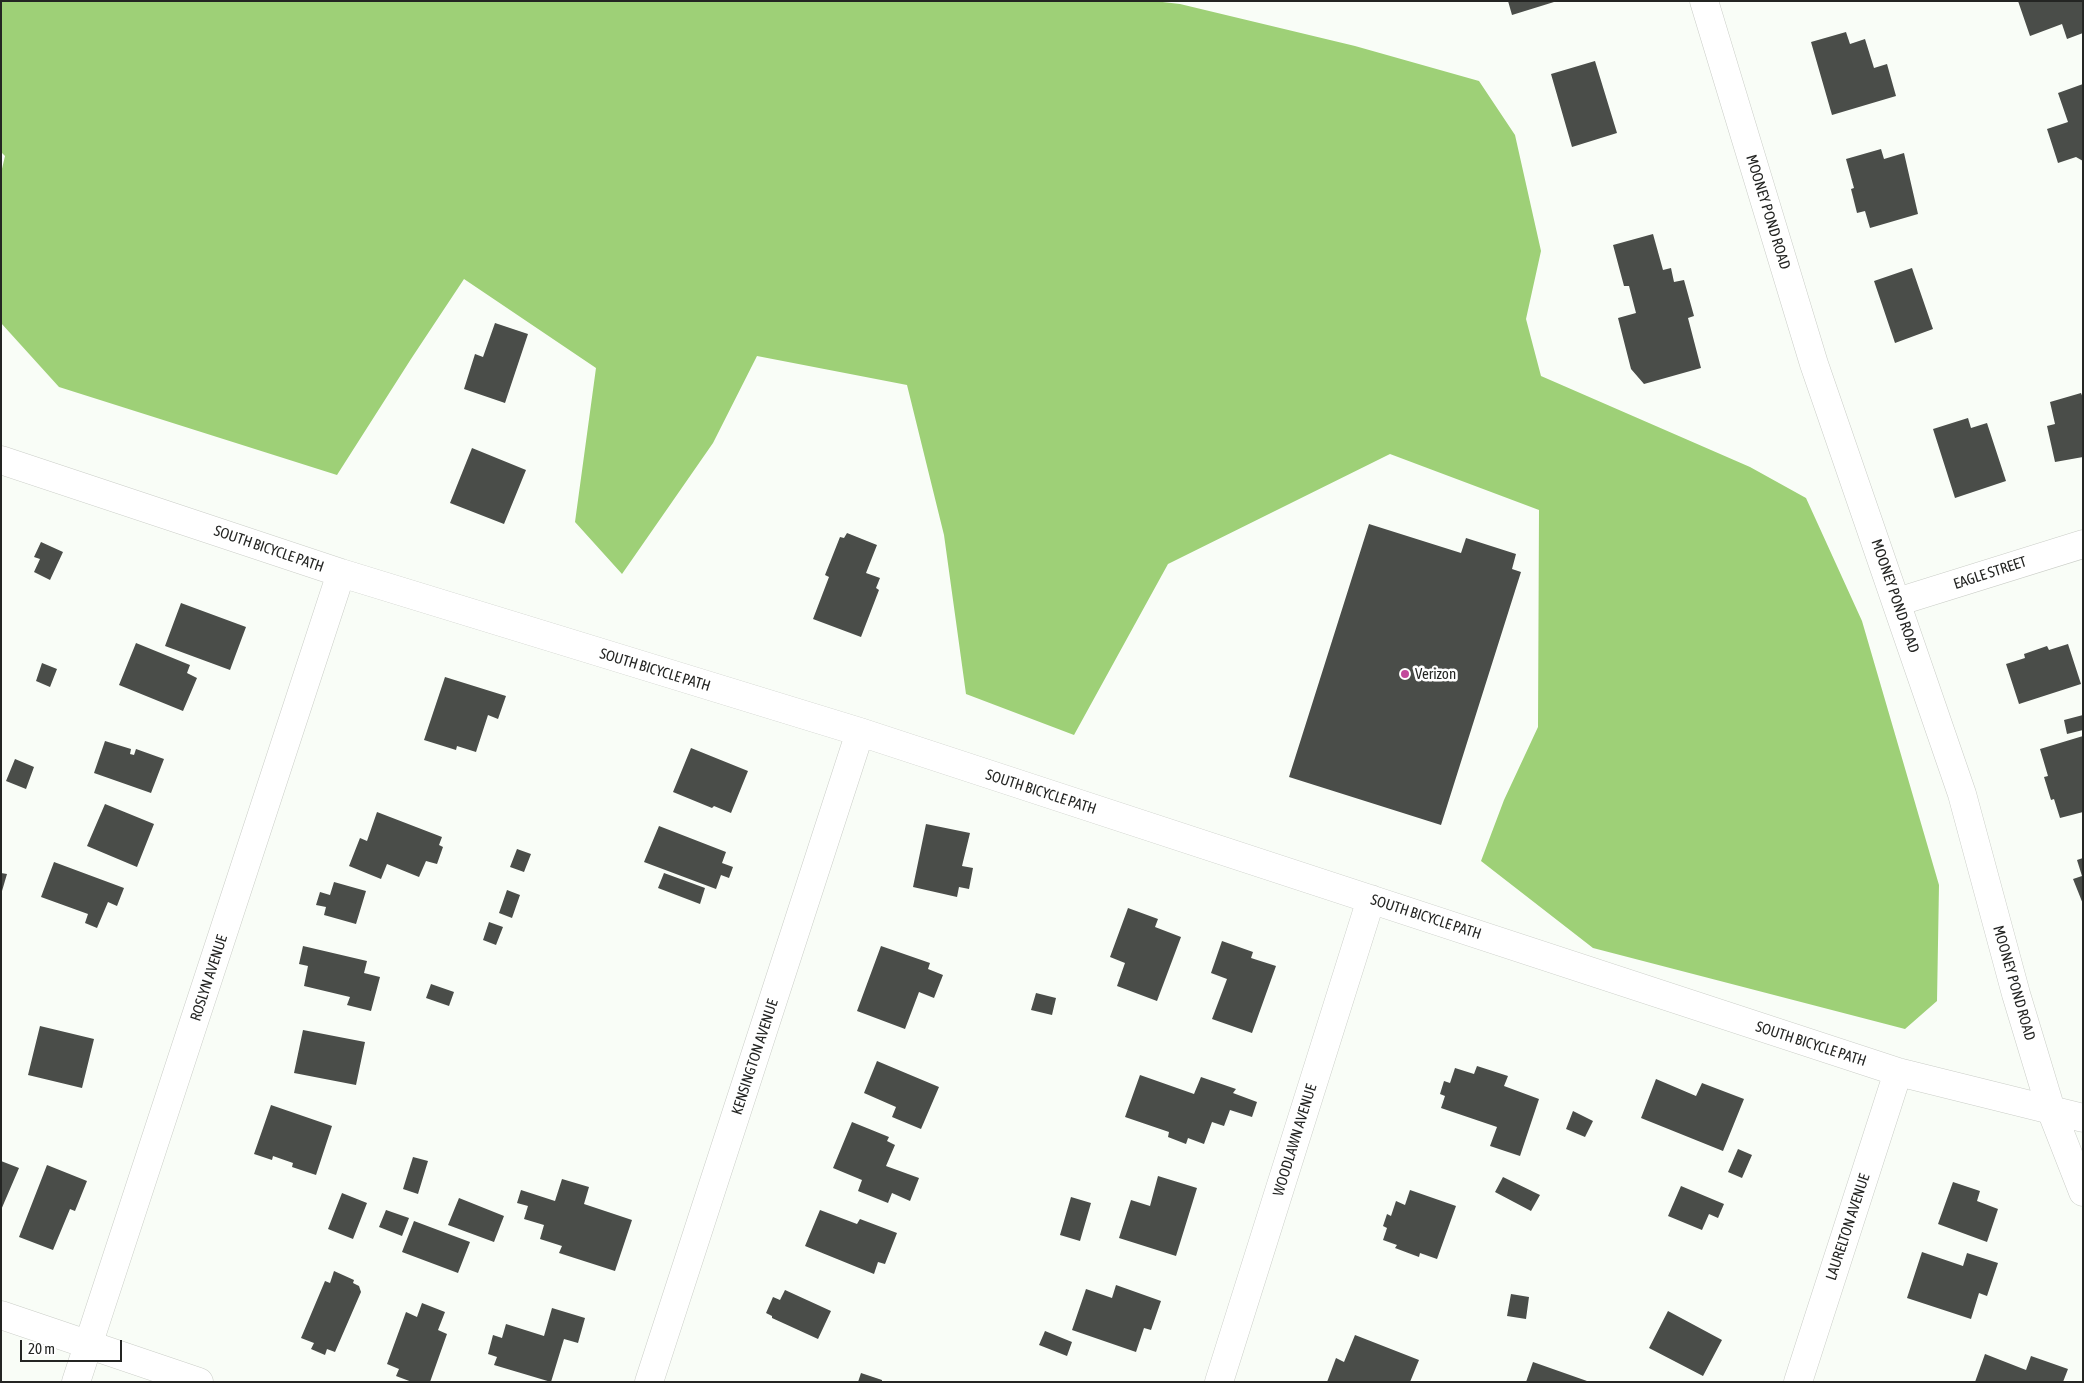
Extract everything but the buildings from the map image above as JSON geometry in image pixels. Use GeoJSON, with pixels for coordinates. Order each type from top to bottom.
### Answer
{"type":"FeatureCollection","features":[{"type":"Feature","properties":{"kind":"street","name":"MOONEY POND ROAD"},"geometry":{"type":"LineString","coordinates":[[1704,1],[1814,364],[1898,602],[1962,794],[2016,994],[2051,1110],[2083,1192]]}},
{"type":"Feature","properties":{"kind":"street","name":"SOUTH BICYCLE PATH"},"geometry":{"type":"LineString","coordinates":[[1,460],[341,574],[860,732],[1898,1072],[2083,1118]]}},
{"type":"Feature","properties":{"kind":"street","name":"EAGLE STREET"},"geometry":{"type":"LineString","coordinates":[[1898,602],[2083,544]]}},
{"type":"Feature","properties":{"kind":"street","name":"ROSLYN AVENUE"},"geometry":{"type":"LineString","coordinates":[[76,1382],[341,574]]}},
{"type":"Feature","properties":{"kind":"street","name":"KENSINGTON AVENUE"},"geometry":{"type":"LineString","coordinates":[[649,1382],[860,732]]}},
{"type":"Feature","properties":{"kind":"street","name":"WOODLAWN AVENUE"},"geometry":{"type":"LineString","coordinates":[[1219,1382],[1371,899]]}},
{"type":"Feature","properties":{"kind":"street","name":"LAURELTON AVENUE"},"geometry":{"type":"LineString","coordinates":[[1798,1382],[1898,1072]]}},
{"type":"Feature","properties":{"kind":"street"},"geometry":{"type":"LineString","coordinates":[[1,1316],[199,1382]]}},
{"type":"Feature","properties":{"kind":"green space"},"geometry":{"type":"Polygon","coordinates":[[[1,1],[1154,1],[1180,4],[1355,46],[1479,81],[1515,135],[1541,251],[1526,319],[1541,376],[1750,467],[1806,498],[1862,621],[1939,885],[1937,1001],[1905,1029],[1593,948],[1481,861],[1504,800],[1538,727],[1539,510],[1390,454],[1168,564],[1074,735],[966,694],[944,535],[907,385],[757,356],[713,443],[622,574],[575,522],[596,368],[464,279],[337,475],[59,387],[1,323],[1,173],[5,156],[1,152],[1,1]]]}},
{"type":"Feature","properties":{"kind":"place","name":"Verizon"},"geometry":{"type":"Point","coordinates":[1405,674]}}]}
